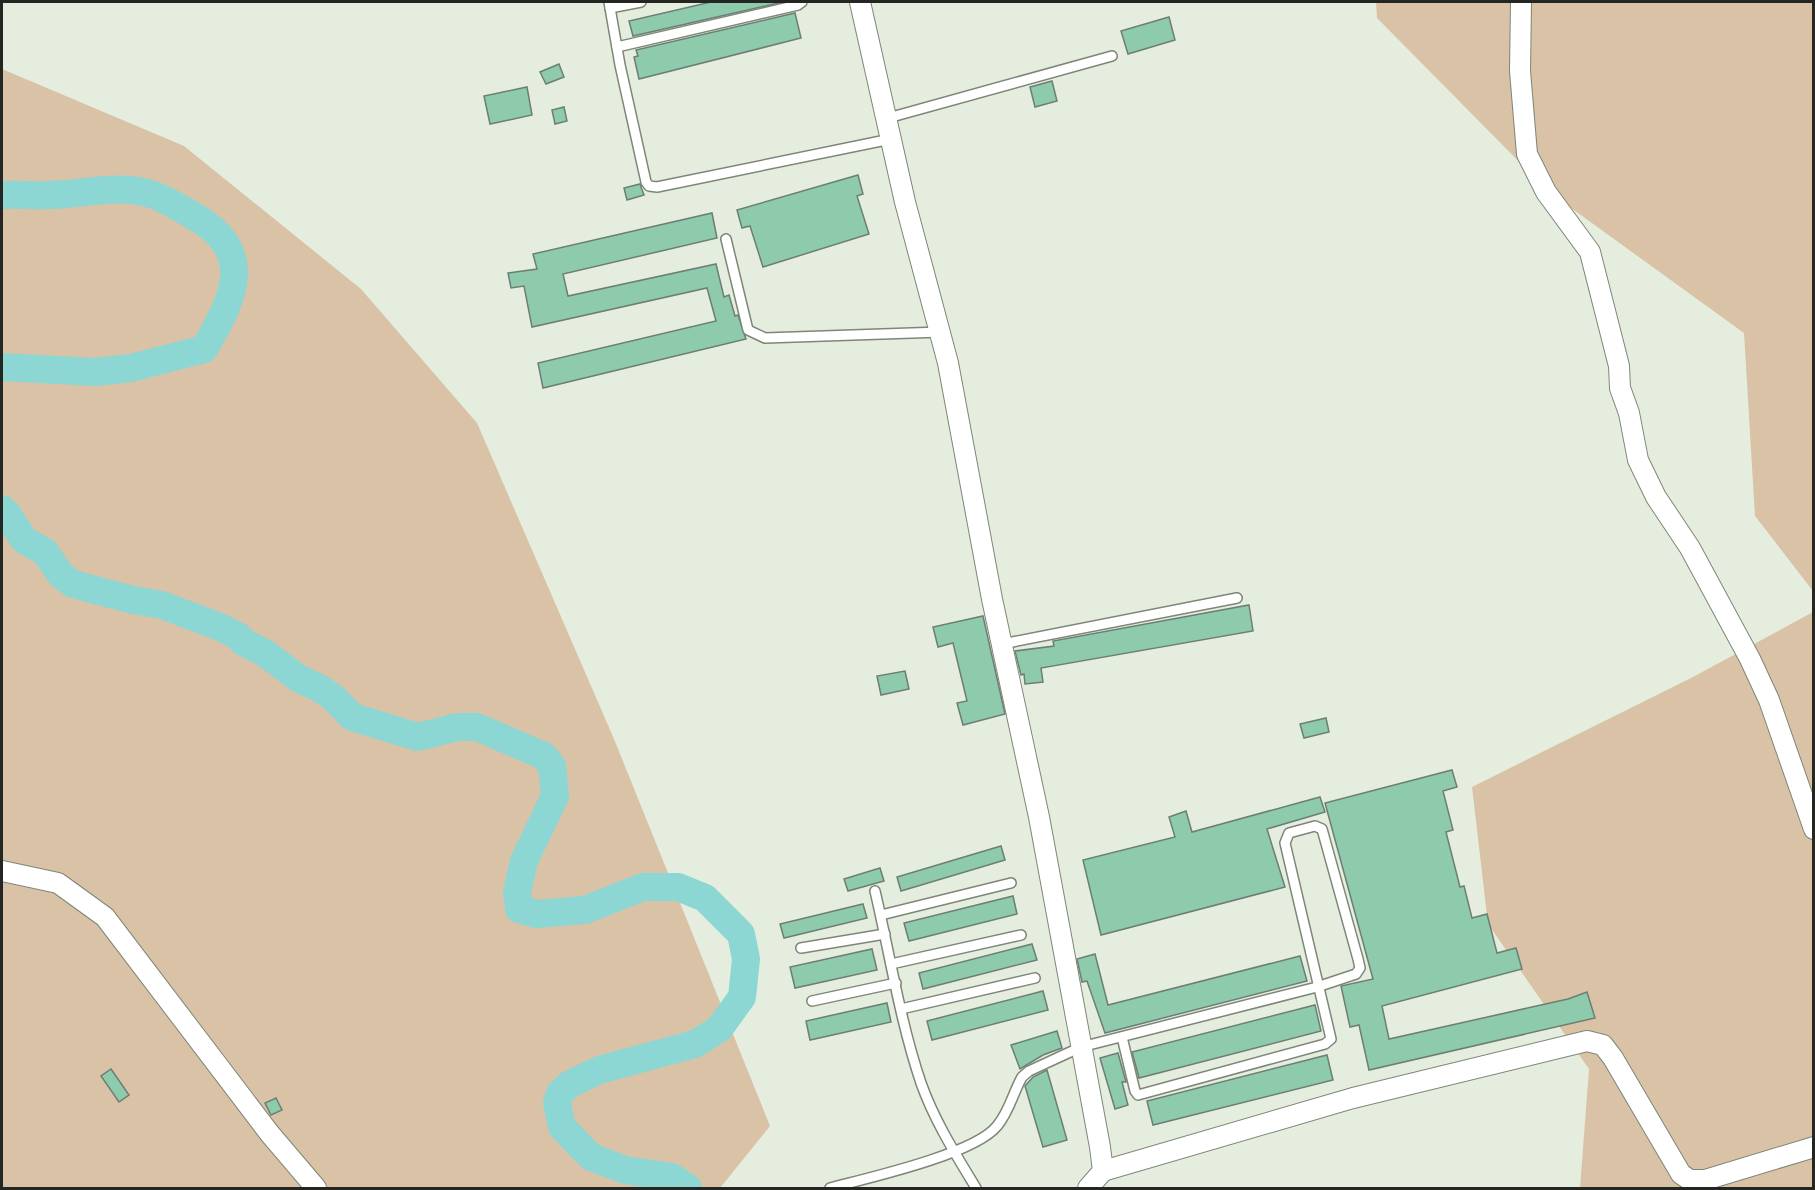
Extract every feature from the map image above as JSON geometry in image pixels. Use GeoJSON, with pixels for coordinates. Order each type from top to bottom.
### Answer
{"type":"FeatureCollection","features":[{"type":"Feature","properties":{"kind":"street"},"geometry":{"type":"LineString","coordinates":[[860,2],[906,202],[941,332],[1038,817],[1103,1171]]}},
{"type":"Feature","properties":{"kind":"street"},"geometry":{"type":"LineString","coordinates":[[1521,2],[1520,71],[1527,154],[1546,192],[1590,252],[1619,366],[1620,388],[1629,413],[1638,460],[1656,496],[1690,548],[1750,659],[1769,700],[1814,830]]}},
{"type":"Feature","properties":{"kind":"street"},"geometry":{"type":"LineString","coordinates":[[2,871],[58,883],[105,917],[270,1134],[316,1188]]}},
{"type":"Feature","properties":{"kind":"street"},"geometry":{"type":"LineString","coordinates":[[1088,1188],[1103,1171],[1353,1098],[1587,1041],[1603,1045],[1613,1058],[1681,1174],[1690,1180],[1705,1179],[1814,1147]]}},
{"type":"Feature","properties":{"kind":"lane"},"geometry":{"type":"LineString","coordinates":[[641,2],[610,5],[646,182],[649,186],[657,187],[892,138]]}},
{"type":"Feature","properties":{"kind":"lane"},"geometry":{"type":"LineString","coordinates":[[617,47],[798,5],[802,2]]}},
{"type":"Feature","properties":{"kind":"lane"},"geometry":{"type":"LineString","coordinates":[[888,118],[1112,56]]}},
{"type":"Feature","properties":{"kind":"lane"},"geometry":{"type":"LineString","coordinates":[[726,239],[748,330],[754,335],[765,338],[941,332]]}},
{"type":"Feature","properties":{"kind":"lane"},"geometry":{"type":"LineString","coordinates":[[1002,644],[1237,598]]}},
{"type":"Feature","properties":{"kind":"lane"},"geometry":{"type":"LineString","coordinates":[[830,1188],[954,1151],[986,1137],[998,1125],[1022,1077],[1029,1071],[1081,1047],[1317,987],[1356,974],[1360,968],[1327,839],[1322,829],[1315,826],[1289,833],[1285,843],[1317,987],[1331,1039],[1325,1044],[1138,1095],[1135,1091],[1122,1037]]}},
{"type":"Feature","properties":{"kind":"lane"},"geometry":{"type":"LineString","coordinates":[[880,915],[1011,884]]}},
{"type":"Feature","properties":{"kind":"lane"},"geometry":{"type":"LineString","coordinates":[[875,891],[901,1009],[921,1084],[954,1151],[976,1188]]}},
{"type":"Feature","properties":{"kind":"lane"},"geometry":{"type":"LineString","coordinates":[[801,948],[885,933]]}},
{"type":"Feature","properties":{"kind":"lane"},"geometry":{"type":"LineString","coordinates":[[891,964],[1021,935]]}},
{"type":"Feature","properties":{"kind":"lane"},"geometry":{"type":"LineString","coordinates":[[901,1009],[1035,978]]}},
{"type":"Feature","properties":{"kind":"lane"},"geometry":{"type":"LineString","coordinates":[[812,1001],[896,983]]}},
{"type":"Feature","properties":{"kind":"shaded area"},"geometry":{"type":"Polygon","coordinates":[[[1376,2],[1813,2],[1813,591],[1755,516],[1744,333],[1549,192],[1377,18],[1376,2]]]}},
{"type":"Feature","properties":{"kind":"shaded area"},"geometry":{"type":"Polygon","coordinates":[[[2,69],[184,146],[361,289],[477,423],[614,739],[770,1126],[720,1188],[2,1188],[2,69]]]}},
{"type":"Feature","properties":{"kind":"shaded area"},"geometry":{"type":"Polygon","coordinates":[[[1813,612],[1813,1188],[1580,1188],[1589,1069],[1488,924],[1472,787],[1693,677],[1813,612]]]}},
{"type":"Feature","properties":{"kind":"building"},"geometry":{"type":"Polygon","coordinates":[[[711,2],[783,2],[633,36],[629,21],[711,2]]]}},
{"type":"Feature","properties":{"kind":"building"},"geometry":{"type":"Polygon","coordinates":[[[795,13],[801,38],[639,79],[634,57],[638,56],[636,50],[795,13]]]}},
{"type":"Feature","properties":{"kind":"building"},"geometry":{"type":"Polygon","coordinates":[[[1169,17],[1175,40],[1128,54],[1121,31],[1169,17]]]}},
{"type":"Feature","properties":{"kind":"building"},"geometry":{"type":"Polygon","coordinates":[[[559,64],[564,77],[546,84],[540,72],[559,64]]]}},
{"type":"Feature","properties":{"kind":"building"},"geometry":{"type":"Polygon","coordinates":[[[1052,81],[1057,101],[1035,107],[1030,87],[1052,81]]]}},
{"type":"Feature","properties":{"kind":"building"},"geometry":{"type":"Polygon","coordinates":[[[527,87],[532,115],[490,124],[484,96],[527,87]]]}},
{"type":"Feature","properties":{"kind":"building"},"geometry":{"type":"Polygon","coordinates":[[[564,107],[567,121],[555,124],[552,110],[564,107]]]}},
{"type":"Feature","properties":{"kind":"building"},"geometry":{"type":"Polygon","coordinates":[[[858,175],[863,194],[857,196],[869,234],[763,267],[750,226],[742,228],[737,210],[858,175]]]}},
{"type":"Feature","properties":{"kind":"building"},"geometry":{"type":"Polygon","coordinates":[[[640,184],[644,195],[627,200],[624,188],[640,184]]]}},
{"type":"Feature","properties":{"kind":"building"},"geometry":{"type":"Polygon","coordinates":[[[712,213],[717,238],[563,274],[568,296],[716,264],[724,297],[729,295],[735,316],[738,315],[746,339],[543,388],[538,363],[716,321],[707,288],[532,327],[524,286],[511,288],[508,273],[537,269],[533,254],[712,213]]]}},
{"type":"Feature","properties":{"kind":"building"},"geometry":{"type":"Polygon","coordinates":[[[1249,605],[1253,631],[1041,668],[1043,682],[1025,684],[1024,674],[1021,675],[1015,651],[1054,646],[1053,641],[1249,605]]]}},
{"type":"Feature","properties":{"kind":"building"},"geometry":{"type":"Polygon","coordinates":[[[983,616],[1005,714],[963,725],[957,703],[967,701],[953,643],[938,647],[933,627],[983,616]]]}},
{"type":"Feature","properties":{"kind":"building"},"geometry":{"type":"Polygon","coordinates":[[[905,671],[909,689],[881,695],[877,676],[905,671]]]}},
{"type":"Feature","properties":{"kind":"building"},"geometry":{"type":"Polygon","coordinates":[[[1326,718],[1329,732],[1304,738],[1300,724],[1326,718]]]}},
{"type":"Feature","properties":{"kind":"building"},"geometry":{"type":"Polygon","coordinates":[[[1452,770],[1457,787],[1443,791],[1453,830],[1446,832],[1460,887],[1464,886],[1472,918],[1487,914],[1497,953],[1516,948],[1522,969],[1382,1006],[1389,1039],[1568,999],[1587,992],[1595,1018],[1369,1070],[1359,1025],[1350,1027],[1341,986],[1373,979],[1325,803],[1452,770]]]}},
{"type":"Feature","properties":{"kind":"building"},"geometry":{"type":"Polygon","coordinates":[[[1320,797],[1325,812],[1267,829],[1285,887],[1101,935],[1083,860],[1175,837],[1169,817],[1186,811],[1192,832],[1320,797]]]}},
{"type":"Feature","properties":{"kind":"building"},"geometry":{"type":"Polygon","coordinates":[[[1001,846],[1005,860],[901,891],[897,877],[1001,846]]]}},
{"type":"Feature","properties":{"kind":"building"},"geometry":{"type":"Polygon","coordinates":[[[880,868],[884,881],[848,891],[844,879],[880,868]]]}},
{"type":"Feature","properties":{"kind":"building"},"geometry":{"type":"Polygon","coordinates":[[[1013,896],[1017,914],[909,941],[904,923],[1013,896]]]}},
{"type":"Feature","properties":{"kind":"building"},"geometry":{"type":"Polygon","coordinates":[[[863,904],[867,918],[784,938],[780,924],[863,904]]]}},
{"type":"Feature","properties":{"kind":"building"},"geometry":{"type":"Polygon","coordinates":[[[1032,944],[1037,960],[923,989],[919,973],[1032,944]]]}},
{"type":"Feature","properties":{"kind":"building"},"geometry":{"type":"Polygon","coordinates":[[[872,949],[877,970],[795,988],[790,967],[872,949]]]}},
{"type":"Feature","properties":{"kind":"building"},"geometry":{"type":"Polygon","coordinates":[[[1095,954],[1108,1005],[1300,956],[1307,981],[1105,1033],[1087,981],[1082,982],[1077,959],[1095,954]]]}},
{"type":"Feature","properties":{"kind":"building"},"geometry":{"type":"Polygon","coordinates":[[[1043,991],[1048,1010],[932,1040],[927,1021],[1043,991]]]}},
{"type":"Feature","properties":{"kind":"building"},"geometry":{"type":"Polygon","coordinates":[[[887,1003],[891,1022],[810,1040],[806,1021],[887,1003]]]}},
{"type":"Feature","properties":{"kind":"building"},"geometry":{"type":"Polygon","coordinates":[[[1315,1005],[1321,1031],[1139,1078],[1132,1052],[1315,1005]]]}},
{"type":"Feature","properties":{"kind":"building"},"geometry":{"type":"Polygon","coordinates":[[[1057,1031],[1062,1048],[1043,1055],[1020,1069],[1011,1045],[1057,1031]]]}},
{"type":"Feature","properties":{"kind":"building"},"geometry":{"type":"Polygon","coordinates":[[[1118,1053],[1126,1082],[1122,1082],[1128,1105],[1115,1109],[1100,1058],[1118,1053]]]}},
{"type":"Feature","properties":{"kind":"building"},"geometry":{"type":"Polygon","coordinates":[[[1327,1055],[1333,1080],[1153,1125],[1147,1101],[1327,1055]]]}},
{"type":"Feature","properties":{"kind":"building"},"geometry":{"type":"Polygon","coordinates":[[[111,1069],[129,1095],[119,1102],[101,1076],[111,1069]]]}},
{"type":"Feature","properties":{"kind":"building"},"geometry":{"type":"Polygon","coordinates":[[[1047,1070],[1067,1140],[1043,1147],[1025,1086],[1033,1077],[1047,1070]]]}},
{"type":"Feature","properties":{"kind":"building"},"geometry":{"type":"Polygon","coordinates":[[[276,1098],[282,1110],[271,1115],[265,1103],[276,1098]]]}},
{"type":"Feature","properties":{"kind":"waterway"},"geometry":{"type":"LineString","coordinates":[[2,195],[59,195],[123,190],[153,195],[192,215],[212,229],[226,244],[233,260],[234,276],[224,311],[204,349],[131,368],[95,372],[2,367]]}},
{"type":"Feature","properties":{"kind":"waterway"},"geometry":{"type":"LineString","coordinates":[[2,509],[24,540],[45,552],[61,575],[73,584],[162,605],[220,627],[265,653],[298,678],[321,689],[334,698],[352,717],[418,737],[457,727],[477,727],[544,756],[552,766],[555,796],[524,861],[517,892],[519,909],[536,914],[585,910],[643,887],[678,887],[705,898],[741,934],[746,959],[742,997],[719,1029],[695,1044],[599,1070],[570,1084],[560,1093],[557,1103],[562,1127],[591,1157],[625,1170],[672,1177],[688,1188]]}}]}
